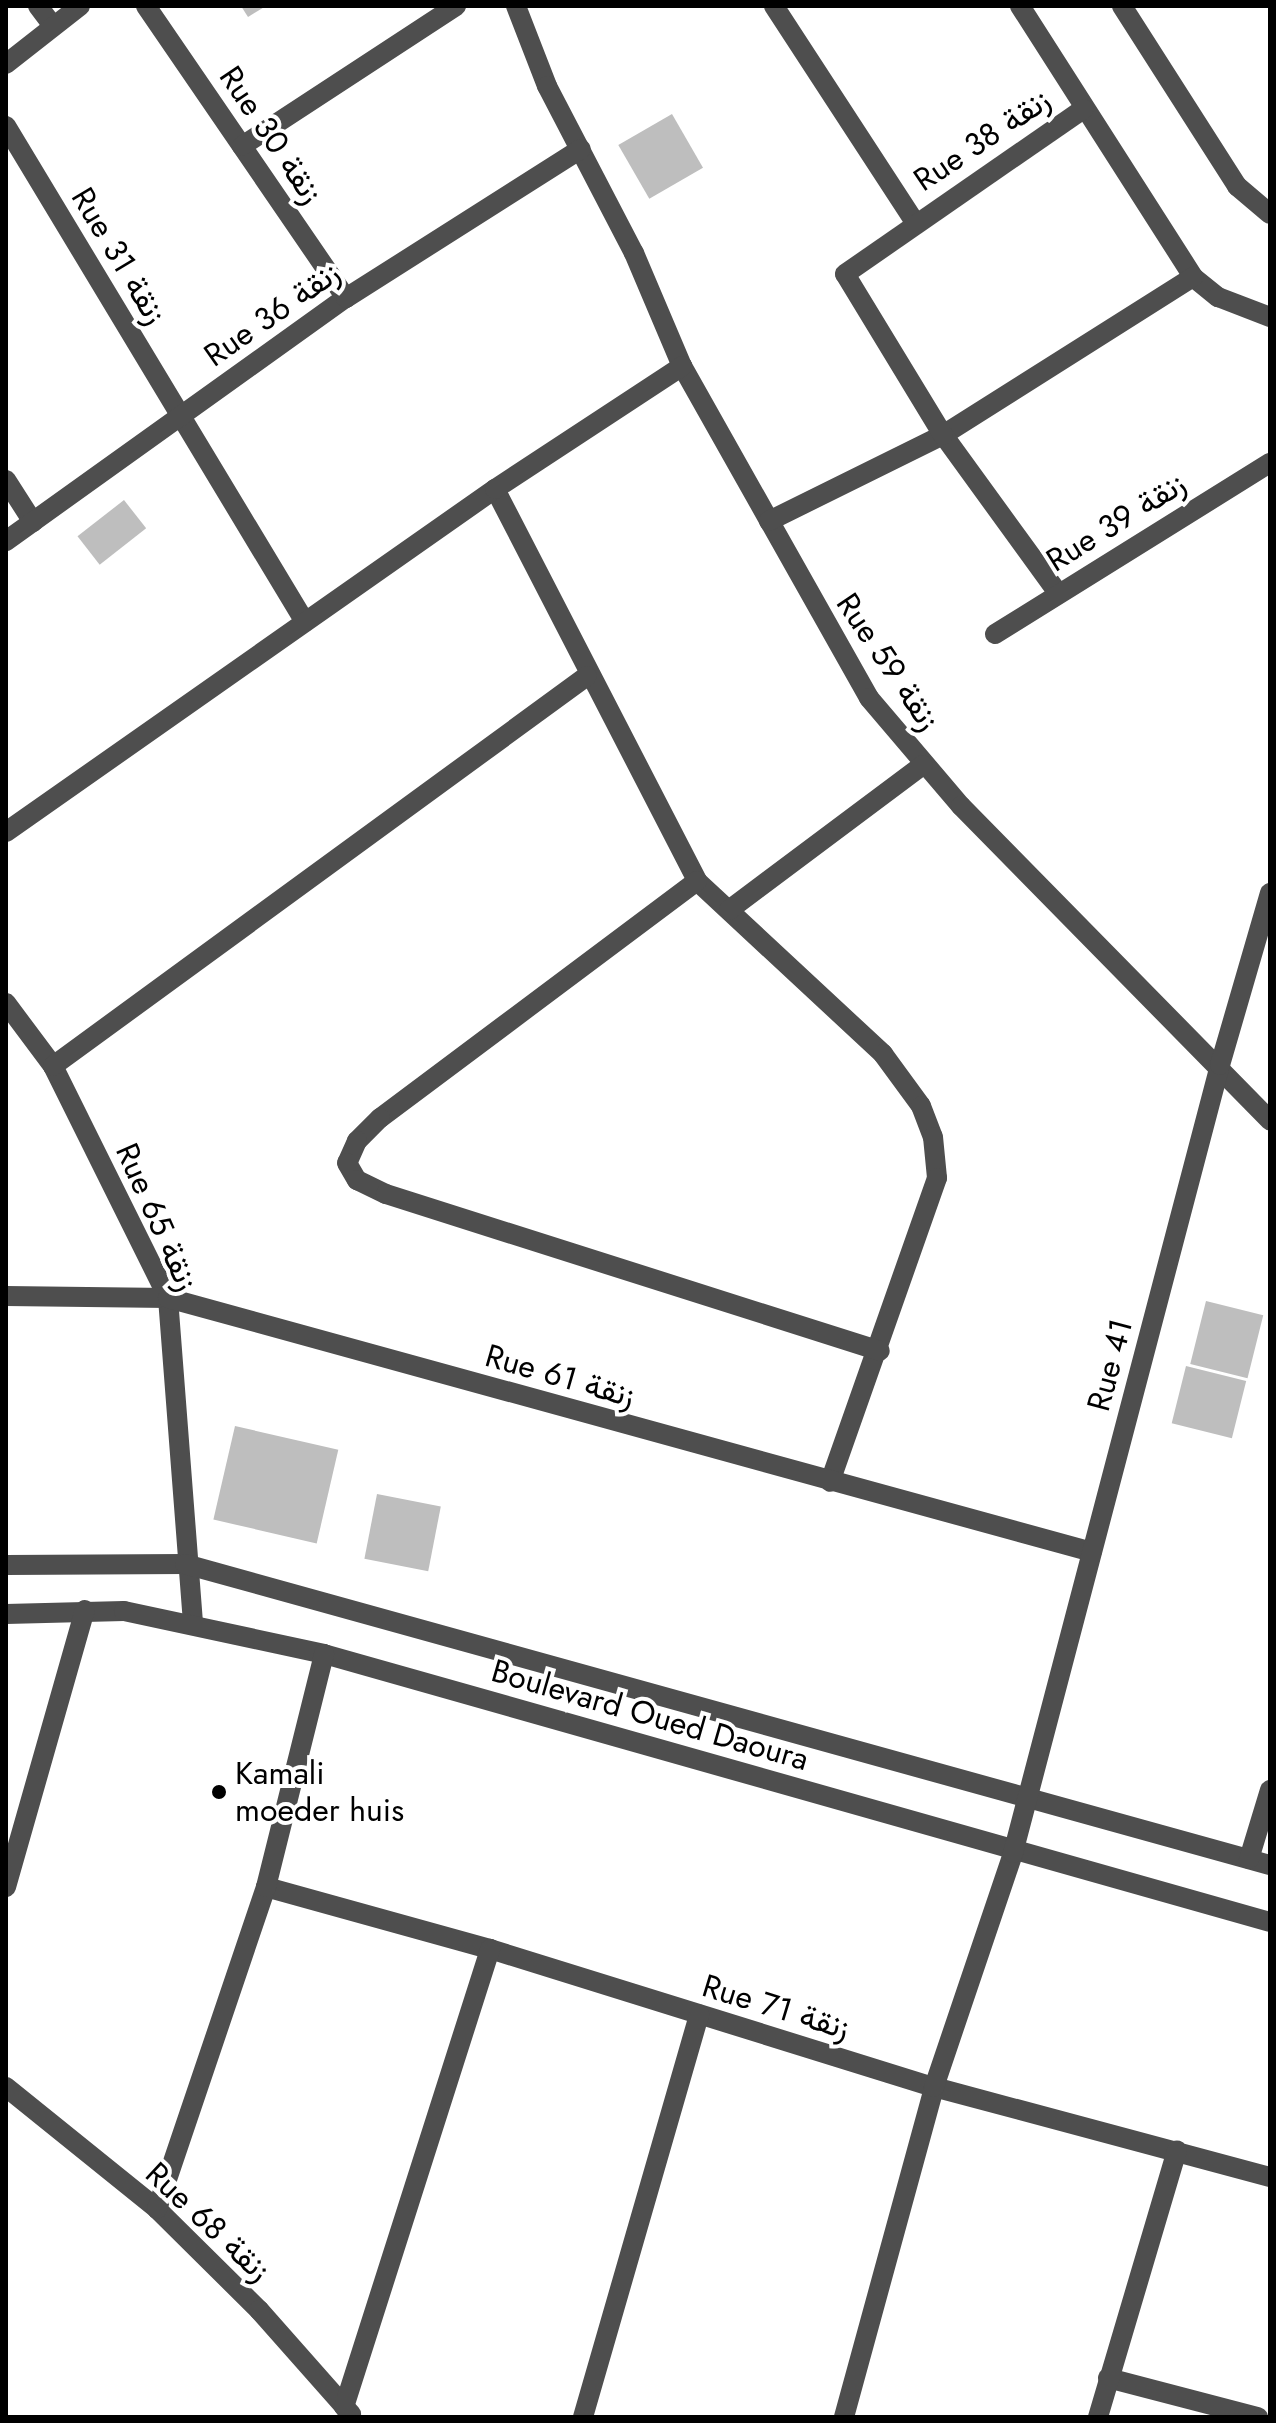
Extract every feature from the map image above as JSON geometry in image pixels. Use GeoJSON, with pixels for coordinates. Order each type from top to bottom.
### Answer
{"type":"FeatureCollection","features":[{"type":"Feature","properties":{"kind":"street"},"geometry":{"type":"LineString","coordinates":[[38,6],[53,26]]}},
{"type":"Feature","properties":{"kind":"street"},"geometry":{"type":"LineString","coordinates":[[6,64],[80,6]]}},
{"type":"Feature","properties":{"kind":"street","name":"Rue 30 زنقة"},"geometry":{"type":"LineString","coordinates":[[146,6],[346,298]]}},
{"type":"Feature","properties":{"kind":"street"},"geometry":{"type":"LineString","coordinates":[[242,146],[456,6]]}},
{"type":"Feature","properties":{"kind":"street","name":"Rue 59 زنقة"},"geometry":{"type":"LineString","coordinates":[[516,6],[547,86],[634,253],[682,366],[869,698],[923,765],[1220,1065],[1270,1120]]}},
{"type":"Feature","properties":{"kind":"street"},"geometry":{"type":"LineString","coordinates":[[774,6],[915,222]]}},
{"type":"Feature","properties":{"kind":"street"},"geometry":{"type":"LineString","coordinates":[[1020,6],[1193,277],[1218,297],[1270,317]]}},
{"type":"Feature","properties":{"kind":"street"},"geometry":{"type":"LineString","coordinates":[[1122,6],[1237,186],[1270,214]]}},
{"type":"Feature","properties":{"kind":"street","name":"Rue 38 زنقة"},"geometry":{"type":"LineString","coordinates":[[943,435],[845,274],[915,222],[1083,109]]}},
{"type":"Feature","properties":{"kind":"street","name":"Rue 31 زنقة"},"geometry":{"type":"LineString","coordinates":[[6,126],[305,622]]}},
{"type":"Feature","properties":{"kind":"street","name":"Rue 36 زنقة"},"geometry":{"type":"LineString","coordinates":[[6,541],[346,298],[581,149]]}},
{"type":"Feature","properties":{"kind":"street"},"geometry":{"type":"LineString","coordinates":[[769,521],[943,435],[1193,277]]}},
{"type":"Feature","properties":{"kind":"street"},"geometry":{"type":"LineString","coordinates":[[6,832],[495,489],[682,366]]}},
{"type":"Feature","properties":{"kind":"street"},"geometry":{"type":"LineString","coordinates":[[943,435],[1058,593]]}},
{"type":"Feature","properties":{"kind":"street","name":"Rue 39 زنقة"},"geometry":{"type":"LineString","coordinates":[[995,634],[1270,463]]}},
{"type":"Feature","properties":{"kind":"street"},"geometry":{"type":"LineString","coordinates":[[6,480],[33,522]]}},
{"type":"Feature","properties":{"kind":"street"},"geometry":{"type":"LineString","coordinates":[[495,489],[587,676],[697,881],[883,1054],[921,1106],[933,1137],[937,1178],[880,1351],[830,1482]]}},
{"type":"Feature","properties":{"kind":"street"},"geometry":{"type":"LineString","coordinates":[[53,1066],[587,676]]}},
{"type":"Feature","properties":{"kind":"street"},"geometry":{"type":"LineString","coordinates":[[729,910],[923,765]]}},
{"type":"Feature","properties":{"kind":"street"},"geometry":{"type":"LineString","coordinates":[[697,881],[380,1118],[357,1141],[347,1163],[357,1180],[386,1194],[880,1351]]}},
{"type":"Feature","properties":{"kind":"street","name":"Rue 41"},"geometry":{"type":"LineString","coordinates":[[844,2417],[934,2087],[1013,1853],[1220,1065],[1270,893]]}},
{"type":"Feature","properties":{"kind":"street","name":"Rue 65 زنقة"},"geometry":{"type":"LineString","coordinates":[[6,1003],[53,1066],[168,1298],[185,1564],[193,1623]]}},
{"type":"Feature","properties":{"kind":"street","name":"Rue 61 زنقة"},"geometry":{"type":"LineString","coordinates":[[6,1296],[168,1298],[1092,1552]]}},
{"type":"Feature","properties":{"kind":"street","name":"Boulevard Oued Daoura"},"geometry":{"type":"LineString","coordinates":[[6,1565],[185,1564],[1028,1794],[1270,1865]]}},
{"type":"Feature","properties":{"kind":"street"},"geometry":{"type":"LineString","coordinates":[[6,1887],[85,1610]]}},
{"type":"Feature","properties":{"kind":"street","name":"Boulevard Oued Daoura"},"geometry":{"type":"LineString","coordinates":[[6,1614],[124,1611],[193,1623],[324,1654],[618,1735],[1013,1853],[1270,1922]]}},
{"type":"Feature","properties":{"kind":"street"},"geometry":{"type":"LineString","coordinates":[[157,2209],[266,1887],[324,1654]]}},
{"type":"Feature","properties":{"kind":"street"},"geometry":{"type":"LineString","coordinates":[[1249,1859],[1270,1790]]}},
{"type":"Feature","properties":{"kind":"street","name":"Rue 71 زنقة"},"geometry":{"type":"LineString","coordinates":[[266,1887],[490,1949],[934,2087],[1270,2177]]}},
{"type":"Feature","properties":{"kind":"street"},"geometry":{"type":"LineString","coordinates":[[349,2412],[490,1949]]}},
{"type":"Feature","properties":{"kind":"street"},"geometry":{"type":"LineString","coordinates":[[583,2417],[699,2014]]}},
{"type":"Feature","properties":{"kind":"street","name":"Rue 68 زنقة"},"geometry":{"type":"LineString","coordinates":[[6,2087],[69,2143],[157,2209],[259,2310],[349,2412]]}},
{"type":"Feature","properties":{"kind":"street"},"geometry":{"type":"LineString","coordinates":[[1098,2417],[1177,2150]]}},
{"type":"Feature","properties":{"kind":"street"},"geometry":{"type":"LineString","coordinates":[[1108,2378],[1258,2417]]}},
{"type":"Feature","properties":{"kind":"building"},"geometry":{"type":"Polygon","coordinates":[[[241,6],[266,6],[248,17],[241,6]]]}},
{"type":"Feature","properties":{"kind":"building"},"geometry":{"type":"Polygon","coordinates":[[[672,114],[703,168],[649,199],[618,145],[672,114]]]}},
{"type":"Feature","properties":{"kind":"building"},"geometry":{"type":"Polygon","coordinates":[[[124,500],[146,528],[100,565],[78,536],[124,500]]]}},
{"type":"Feature","properties":{"kind":"building"},"geometry":{"type":"Polygon","coordinates":[[[1206,1301],[1263,1315],[1248,1378],[1190,1364],[1206,1301]]]}},
{"type":"Feature","properties":{"kind":"building"},"geometry":{"type":"Polygon","coordinates":[[[1186,1366],[1246,1381],[1232,1438],[1172,1423],[1186,1366]]]}},
{"type":"Feature","properties":{"kind":"building"},"geometry":{"type":"Polygon","coordinates":[[[235,1426],[338,1450],[317,1543],[213,1520],[235,1426]]]}},
{"type":"Feature","properties":{"kind":"building"},"geometry":{"type":"Polygon","coordinates":[[[377,1494],[441,1506],[428,1571],[364,1559],[377,1494]]]}},
{"type":"Feature","properties":{"kind":"place","name":"Kamali moeder huis"},"geometry":{"type":"Point","coordinates":[219,1792]}}]}
